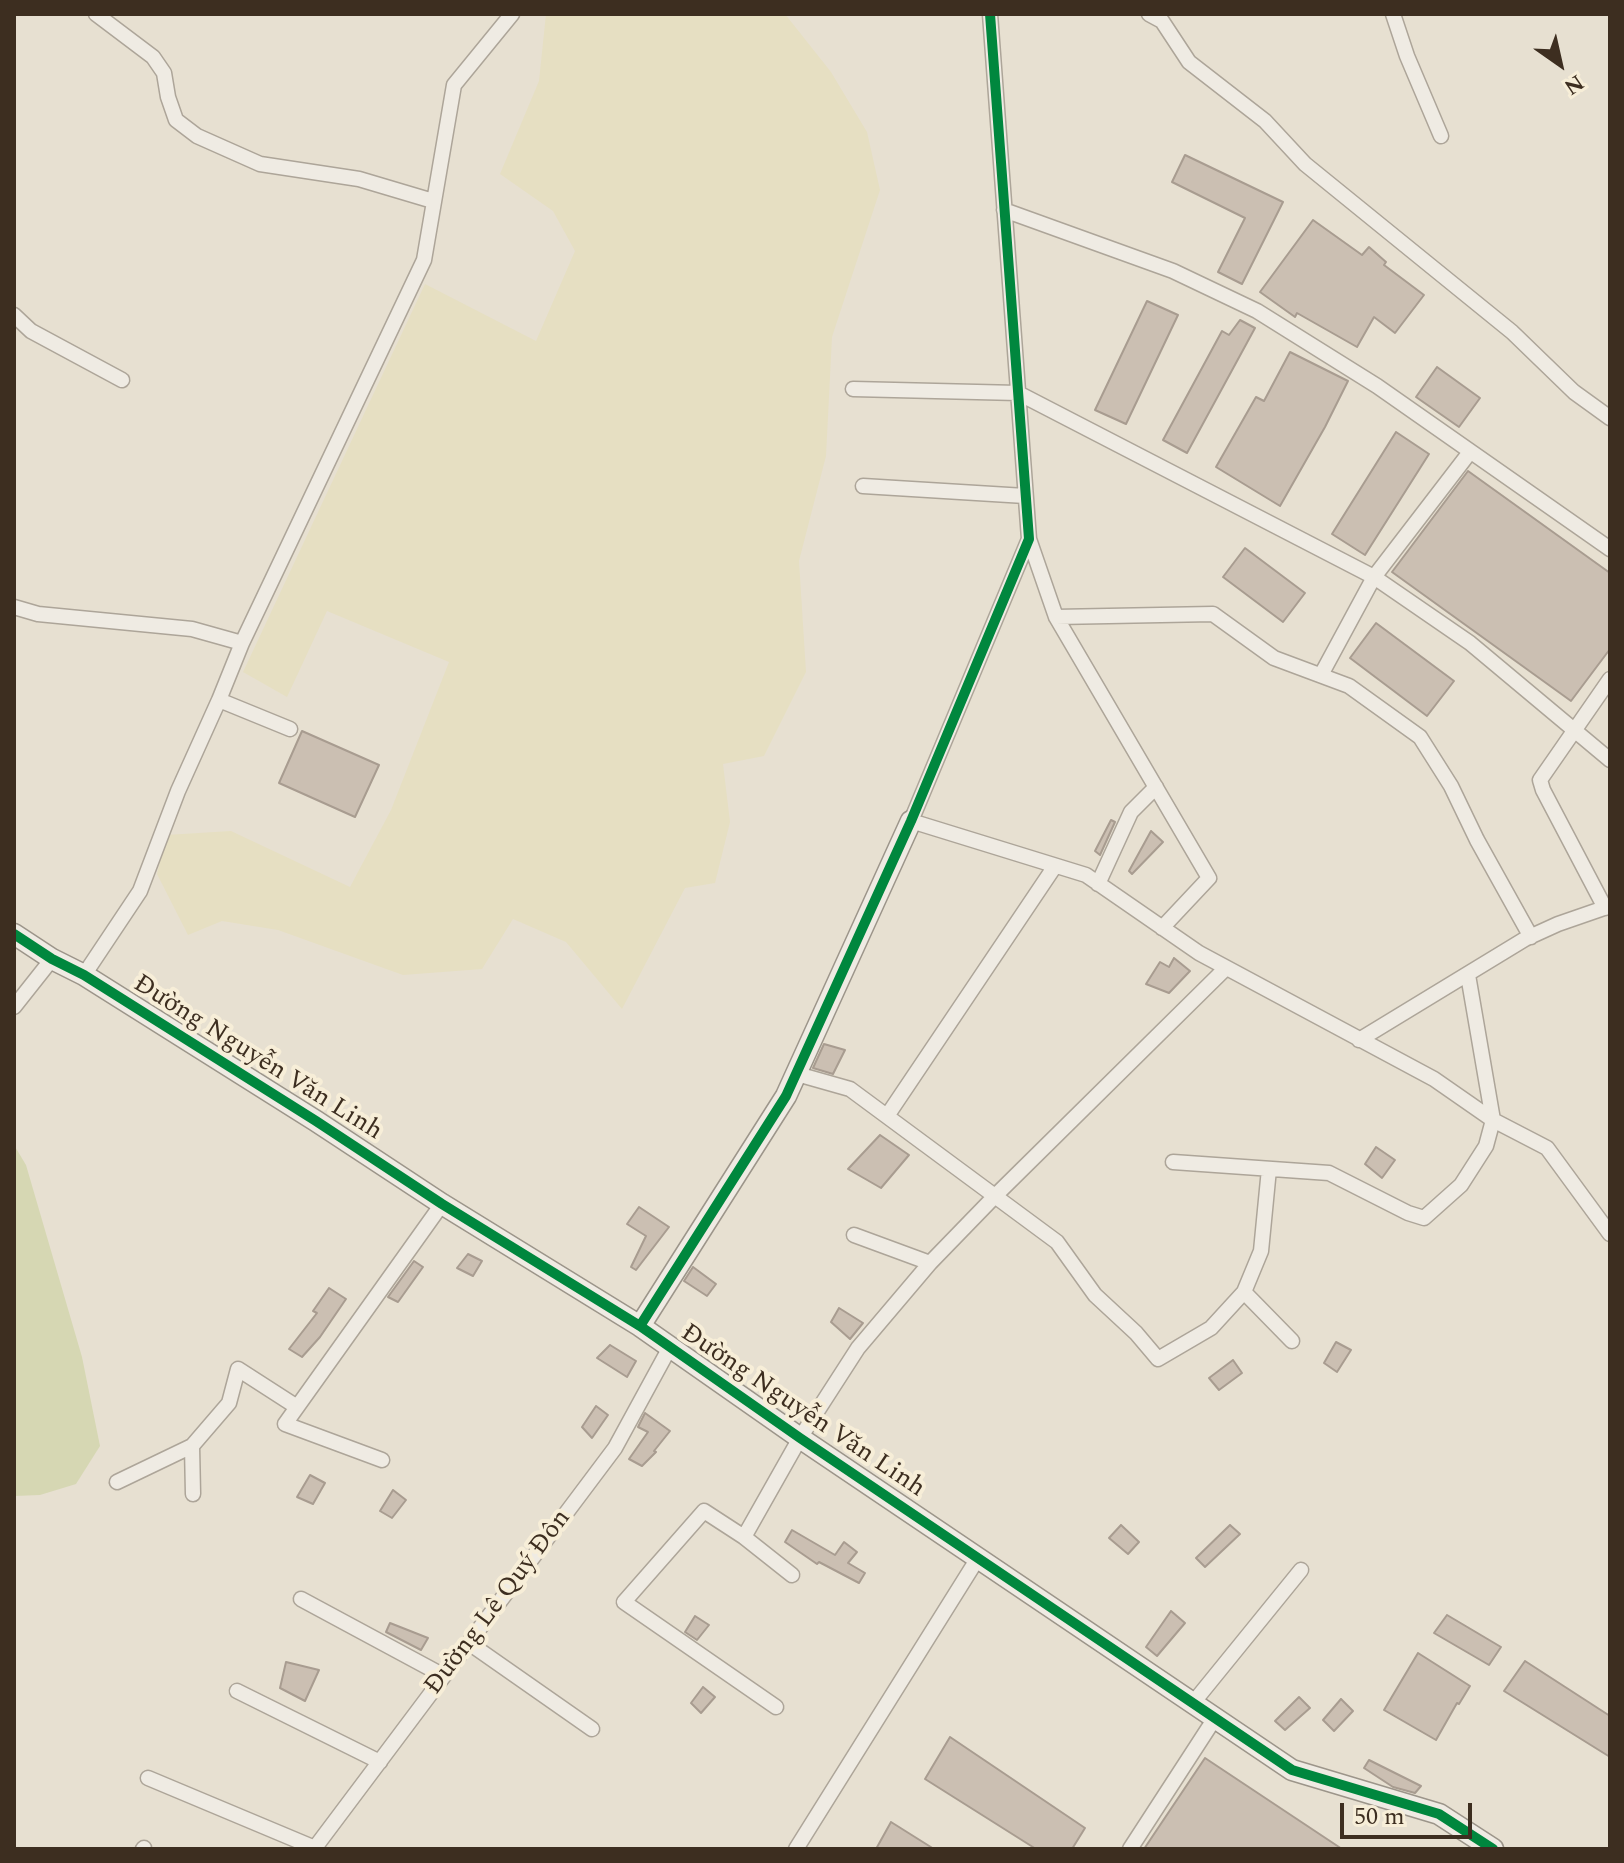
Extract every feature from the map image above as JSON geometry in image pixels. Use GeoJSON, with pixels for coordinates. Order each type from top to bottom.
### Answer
{"type":"FeatureCollection","features":[{"type":"Feature","properties":{"kind":"street"},"geometry":{"type":"LineString","coordinates":[[96,14],[153,57],[164,73],[176,120],[197,136],[260,164],[359,179],[433,201]]}},
{"type":"Feature","properties":{"kind":"street"},"geometry":{"type":"LineString","coordinates":[[84,975],[140,891],[178,791],[242,643],[313,487],[424,260],[454,85],[512,14]]}},
{"type":"Feature","properties":{"kind":"street"},"geometry":{"type":"LineString","coordinates":[[990,14],[1029,539],[1056,617],[1209,878],[1162,928]]}},
{"type":"Feature","properties":{"kind":"street"},"geometry":{"type":"LineString","coordinates":[[1176,14],[1156,18],[1189,62],[1265,121],[1305,164],[1512,332],[1574,392],[1610,418]]}},
{"type":"Feature","properties":{"kind":"street"},"geometry":{"type":"LineString","coordinates":[[1393,14],[1441,136]]}},
{"type":"Feature","properties":{"kind":"street"},"geometry":{"type":"LineString","coordinates":[[1004,210],[1173,271],[1257,311],[1349,367],[1610,549]]}},
{"type":"Feature","properties":{"kind":"street"},"geometry":{"type":"LineString","coordinates":[[14,315],[31,331],[122,380]]}},
{"type":"Feature","properties":{"kind":"street"},"geometry":{"type":"LineString","coordinates":[[853,389],[1018,393],[1374,577],[1470,643],[1610,760]]}},
{"type":"Feature","properties":{"kind":"street"},"geometry":{"type":"LineString","coordinates":[[1321,675],[1374,577],[1470,452]]}},
{"type":"Feature","properties":{"kind":"street"},"geometry":{"type":"LineString","coordinates":[[863,486],[1025,496]]}},
{"type":"Feature","properties":{"kind":"street"},"geometry":{"type":"LineString","coordinates":[[640,1326],[797,1074],[911,821],[1029,539]]}},
{"type":"Feature","properties":{"kind":"street"},"geometry":{"type":"LineString","coordinates":[[15,611],[192,629],[242,643]]}},
{"type":"Feature","properties":{"kind":"street"},"geometry":{"type":"LineString","coordinates":[[1056,617],[1213,614],[1274,658],[1349,686],[1420,737],[1451,786],[1531,937]]}},
{"type":"Feature","properties":{"kind":"street"},"geometry":{"type":"LineString","coordinates":[[1359,1040],[1531,937],[1608,907],[1540,780],[1610,679]]}},
{"type":"Feature","properties":{"kind":"street"},"geometry":{"type":"LineString","coordinates":[[219,700],[290,729]]}},
{"type":"Feature","properties":{"kind":"street"},"geometry":{"type":"LineString","coordinates":[[1098,884],[1131,812],[1156,787]]}},
{"type":"Feature","properties":{"kind":"street"},"geometry":{"type":"LineString","coordinates":[[911,821],[1086,875],[1226,968],[1434,1079],[1493,1120],[1547,1148],[1610,1234]]}},
{"type":"Feature","properties":{"kind":"street"},"geometry":{"type":"LineString","coordinates":[[887,1116],[1055,866]]}},
{"type":"Feature","properties":{"kind":"street","name":"Đường Nguyễn Văn Linh"},"geometry":{"type":"LineString","coordinates":[[14,934],[84,975],[442,1204],[640,1326],[669,1349],[1292,1770],[1439,1814],[1493,1849]]}},
{"type":"Feature","properties":{"kind":"street"},"geometry":{"type":"LineString","coordinates":[[14,1007],[52,959]]}},
{"type":"Feature","properties":{"kind":"street"},"geometry":{"type":"LineString","coordinates":[[744,1537],[800,1438],[858,1348],[930,1263],[1226,968]]}},
{"type":"Feature","properties":{"kind":"street"},"geometry":{"type":"LineString","coordinates":[[1173,1162],[1329,1173],[1424,1218],[1461,1185],[1486,1146],[1493,1120],[1468,975]]}},
{"type":"Feature","properties":{"kind":"street"},"geometry":{"type":"LineString","coordinates":[[797,1074],[850,1089],[1057,1242],[1095,1295],[1136,1333],[1158,1359],[1211,1328],[1244,1292],[1261,1251],[1269,1169]]}},
{"type":"Feature","properties":{"kind":"street"},"geometry":{"type":"LineString","coordinates":[[382,1460],[285,1424],[442,1204]]}},
{"type":"Feature","properties":{"kind":"street"},"geometry":{"type":"LineString","coordinates":[[854,1235],[930,1263]]}},
{"type":"Feature","properties":{"kind":"street"},"geometry":{"type":"LineString","coordinates":[[1244,1292],[1292,1341]]}},
{"type":"Feature","properties":{"kind":"street","name":"Đường Lê Quý Đôn"},"geometry":{"type":"LineString","coordinates":[[315,1848],[615,1448],[669,1349]]}},
{"type":"Feature","properties":{"kind":"street"},"geometry":{"type":"LineString","coordinates":[[117,1482],[192,1446],[229,1403],[238,1369],[297,1407]]}},
{"type":"Feature","properties":{"kind":"street"},"geometry":{"type":"LineString","coordinates":[[192,1446],[193,1494]]}},
{"type":"Feature","properties":{"kind":"street"},"geometry":{"type":"LineString","coordinates":[[776,1707],[624,1602],[704,1511],[744,1537],[792,1575]]}},
{"type":"Feature","properties":{"kind":"street"},"geometry":{"type":"LineString","coordinates":[[796,1849],[978,1558]]}},
{"type":"Feature","properties":{"kind":"street"},"geometry":{"type":"LineString","coordinates":[[1193,1703],[1301,1570]]}},
{"type":"Feature","properties":{"kind":"street"},"geometry":{"type":"LineString","coordinates":[[301,1599],[444,1676]]}},
{"type":"Feature","properties":{"kind":"street"},"geometry":{"type":"LineString","coordinates":[[469,1643],[592,1729]]}},
{"type":"Feature","properties":{"kind":"street"},"geometry":{"type":"LineString","coordinates":[[237,1691],[380,1762]]}},
{"type":"Feature","properties":{"kind":"street"},"geometry":{"type":"LineString","coordinates":[[1130,1849],[1215,1718]]}},
{"type":"Feature","properties":{"kind":"street"},"geometry":{"type":"LineString","coordinates":[[148,1778],[315,1848]]}},
{"type":"Feature","properties":{"kind":"shaded area"},"geometry":{"type":"Polygon","coordinates":[[[546,14],[785,14],[831,72],[867,132],[880,190],[832,337],[826,456],[799,561],[806,672],[764,756],[723,764],[730,822],[715,883],[685,888],[622,1009],[566,942],[513,919],[482,969],[403,975],[278,930],[222,921],[188,935],[157,874],[166,835],[231,831],[350,887],[391,810],[449,662],[327,611],[287,697],[243,672],[425,284],[536,341],[575,251],[553,211],[500,174],[539,81],[546,14]]]}},
{"type":"Feature","properties":{"kind":"green space"},"geometry":{"type":"Polygon","coordinates":[[[14,1145],[26,1165],[82,1357],[100,1446],[76,1484],[40,1495],[14,1496],[14,1145]]]}},
{"type":"Feature","properties":{"kind":"building"},"geometry":{"type":"Polygon","coordinates":[[[1185,155],[1283,202],[1242,284],[1218,272],[1245,218],[1172,182],[1185,155]]]}},
{"type":"Feature","properties":{"kind":"building"},"geometry":{"type":"Polygon","coordinates":[[[1313,220],[1362,255],[1369,247],[1386,262],[1384,265],[1424,295],[1395,333],[1374,317],[1357,347],[1297,313],[1295,317],[1260,292],[1313,220]]]}},
{"type":"Feature","properties":{"kind":"building"},"geometry":{"type":"Polygon","coordinates":[[[1147,301],[1178,315],[1126,424],[1095,410],[1147,301]]]}},
{"type":"Feature","properties":{"kind":"building"},"geometry":{"type":"Polygon","coordinates":[[[1240,320],[1255,328],[1187,453],[1163,440],[1222,331],[1229,335],[1240,320]]]}},
{"type":"Feature","properties":{"kind":"building"},"geometry":{"type":"Polygon","coordinates":[[[1290,352],[1348,381],[1280,506],[1216,467],[1256,397],[1264,401],[1290,352]]]}},
{"type":"Feature","properties":{"kind":"building"},"geometry":{"type":"Polygon","coordinates":[[[1437,367],[1480,398],[1459,427],[1416,397],[1437,367]]]}},
{"type":"Feature","properties":{"kind":"building"},"geometry":{"type":"Polygon","coordinates":[[[1396,432],[1429,454],[1365,555],[1332,534],[1396,432]]]}},
{"type":"Feature","properties":{"kind":"building"},"geometry":{"type":"Polygon","coordinates":[[[1468,471],[1610,573],[1610,649],[1571,701],[1392,572],[1468,471]]]}},
{"type":"Feature","properties":{"kind":"building"},"geometry":{"type":"Polygon","coordinates":[[[1245,548],[1305,593],[1283,622],[1223,577],[1245,548]]]}},
{"type":"Feature","properties":{"kind":"building"},"geometry":{"type":"Polygon","coordinates":[[[1376,623],[1454,681],[1427,716],[1350,658],[1376,623]]]}},
{"type":"Feature","properties":{"kind":"building"},"geometry":{"type":"Polygon","coordinates":[[[302,731],[379,765],[355,817],[279,783],[302,731]]]}},
{"type":"Feature","properties":{"kind":"building"},"geometry":{"type":"Polygon","coordinates":[[[1111,820],[1115,822],[1100,855],[1095,851],[1111,820]]]}},
{"type":"Feature","properties":{"kind":"building"},"geometry":{"type":"Polygon","coordinates":[[[1151,831],[1163,842],[1132,874],[1129,871],[1151,831]]]}},
{"type":"Feature","properties":{"kind":"building"},"geometry":{"type":"Polygon","coordinates":[[[1174,958],[1190,971],[1169,993],[1146,984],[1160,962],[1169,967],[1174,958]]]}},
{"type":"Feature","properties":{"kind":"building"},"geometry":{"type":"Polygon","coordinates":[[[824,1044],[845,1050],[833,1074],[813,1068],[824,1044]]]}},
{"type":"Feature","properties":{"kind":"building"},"geometry":{"type":"Polygon","coordinates":[[[880,1135],[909,1155],[881,1188],[848,1169],[880,1135]]]}},
{"type":"Feature","properties":{"kind":"building"},"geometry":{"type":"Polygon","coordinates":[[[1376,1147],[1395,1160],[1382,1178],[1365,1164],[1376,1147]]]}},
{"type":"Feature","properties":{"kind":"building"},"geometry":{"type":"Polygon","coordinates":[[[639,1207],[669,1227],[636,1270],[631,1267],[646,1236],[627,1224],[639,1207]]]}},
{"type":"Feature","properties":{"kind":"building"},"geometry":{"type":"Polygon","coordinates":[[[468,1254],[482,1261],[473,1276],[457,1268],[468,1254]]]}},
{"type":"Feature","properties":{"kind":"building"},"geometry":{"type":"Polygon","coordinates":[[[414,1261],[423,1267],[398,1302],[388,1297],[414,1261]]]}},
{"type":"Feature","properties":{"kind":"building"},"geometry":{"type":"Polygon","coordinates":[[[693,1267],[716,1284],[707,1296],[684,1281],[693,1267]]]}},
{"type":"Feature","properties":{"kind":"building"},"geometry":{"type":"Polygon","coordinates":[[[329,1288],[346,1299],[302,1357],[289,1349],[317,1313],[313,1311],[329,1288]]]}},
{"type":"Feature","properties":{"kind":"building"},"geometry":{"type":"Polygon","coordinates":[[[839,1308],[863,1323],[850,1339],[831,1322],[839,1308]]]}},
{"type":"Feature","properties":{"kind":"building"},"geometry":{"type":"Polygon","coordinates":[[[1336,1342],[1351,1350],[1337,1372],[1324,1363],[1336,1342]]]}},
{"type":"Feature","properties":{"kind":"building"},"geometry":{"type":"Polygon","coordinates":[[[610,1345],[636,1361],[627,1377],[597,1358],[610,1345]]]}},
{"type":"Feature","properties":{"kind":"building"},"geometry":{"type":"Polygon","coordinates":[[[1233,1360],[1242,1373],[1219,1390],[1209,1378],[1233,1360]]]}},
{"type":"Feature","properties":{"kind":"building"},"geometry":{"type":"Polygon","coordinates":[[[596,1406],[608,1415],[592,1438],[582,1427],[596,1406]]]}},
{"type":"Feature","properties":{"kind":"building"},"geometry":{"type":"Polygon","coordinates":[[[645,1413],[670,1431],[642,1466],[629,1459],[648,1432],[638,1427],[645,1413]]]}},
{"type":"Feature","properties":{"kind":"building"},"geometry":{"type":"Polygon","coordinates":[[[310,1475],[325,1483],[313,1504],[297,1497],[310,1475]]]}},
{"type":"Feature","properties":{"kind":"building"},"geometry":{"type":"Polygon","coordinates":[[[393,1490],[406,1500],[392,1518],[380,1511],[393,1490]]]}},
{"type":"Feature","properties":{"kind":"building"},"geometry":{"type":"Polygon","coordinates":[[[1121,1525],[1139,1542],[1128,1554],[1109,1538],[1121,1525]]]}},
{"type":"Feature","properties":{"kind":"building"},"geometry":{"type":"Polygon","coordinates":[[[1230,1525],[1240,1534],[1205,1567],[1196,1558],[1230,1525]]]}},
{"type":"Feature","properties":{"kind":"building"},"geometry":{"type":"Polygon","coordinates":[[[792,1530],[835,1555],[844,1542],[857,1552],[848,1563],[865,1573],[859,1583],[819,1562],[817,1564],[785,1542],[792,1530]]]}},
{"type":"Feature","properties":{"kind":"building"},"geometry":{"type":"Polygon","coordinates":[[[1171,1611],[1185,1623],[1157,1656],[1146,1647],[1171,1611]]]}},
{"type":"Feature","properties":{"kind":"building"},"geometry":{"type":"Polygon","coordinates":[[[1447,1615],[1501,1647],[1489,1665],[1434,1633],[1447,1615]]]}},
{"type":"Feature","properties":{"kind":"building"},"geometry":{"type":"Polygon","coordinates":[[[695,1616],[709,1625],[697,1640],[685,1632],[695,1616]]]}},
{"type":"Feature","properties":{"kind":"building"},"geometry":{"type":"Polygon","coordinates":[[[390,1623],[428,1638],[421,1650],[386,1632],[390,1623]]]}},
{"type":"Feature","properties":{"kind":"building"},"geometry":{"type":"Polygon","coordinates":[[[1418,1653],[1470,1686],[1436,1740],[1384,1710],[1418,1653]]]}},
{"type":"Feature","properties":{"kind":"building"},"geometry":{"type":"Polygon","coordinates":[[[1525,1661],[1610,1716],[1610,1757],[1504,1691],[1525,1661]]]}},
{"type":"Feature","properties":{"kind":"building"},"geometry":{"type":"Polygon","coordinates":[[[286,1662],[319,1670],[305,1701],[280,1688],[286,1662]]]}},
{"type":"Feature","properties":{"kind":"building"},"geometry":{"type":"Polygon","coordinates":[[[703,1687],[715,1697],[701,1713],[691,1703],[703,1687]]]}},
{"type":"Feature","properties":{"kind":"building"},"geometry":{"type":"Polygon","coordinates":[[[1299,1697],[1310,1708],[1285,1730],[1275,1721],[1299,1697]]]}},
{"type":"Feature","properties":{"kind":"building"},"geometry":{"type":"Polygon","coordinates":[[[1341,1699],[1353,1711],[1334,1731],[1323,1720],[1341,1699]]]}},
{"type":"Feature","properties":{"kind":"building"},"geometry":{"type":"Polygon","coordinates":[[[950,1737],[1085,1828],[1072,1849],[1036,1849],[925,1779],[950,1737]]]}},
{"type":"Feature","properties":{"kind":"building"},"geometry":{"type":"Polygon","coordinates":[[[1205,1758],[1342,1849],[1144,1849],[1205,1758]]]}},
{"type":"Feature","properties":{"kind":"building"},"geometry":{"type":"Polygon","coordinates":[[[1369,1760],[1421,1786],[1415,1793],[1393,1787],[1364,1768],[1369,1760]]]}},
{"type":"Feature","properties":{"kind":"building"},"geometry":{"type":"Polygon","coordinates":[[[891,1822],[934,1849],[876,1849],[891,1822]]]}},
{"type":"Feature","properties":{"kind":"cycle path"},"geometry":{"type":"LineString","coordinates":[[640,1326],[786,1096],[911,821],[1029,539],[990,14]]}},
{"type":"Feature","properties":{"kind":"cycle path"},"geometry":{"type":"LineString","coordinates":[[14,934],[84,975],[442,1204],[640,1326],[800,1438],[1292,1770],[1439,1814],[1493,1849]]}}]}
